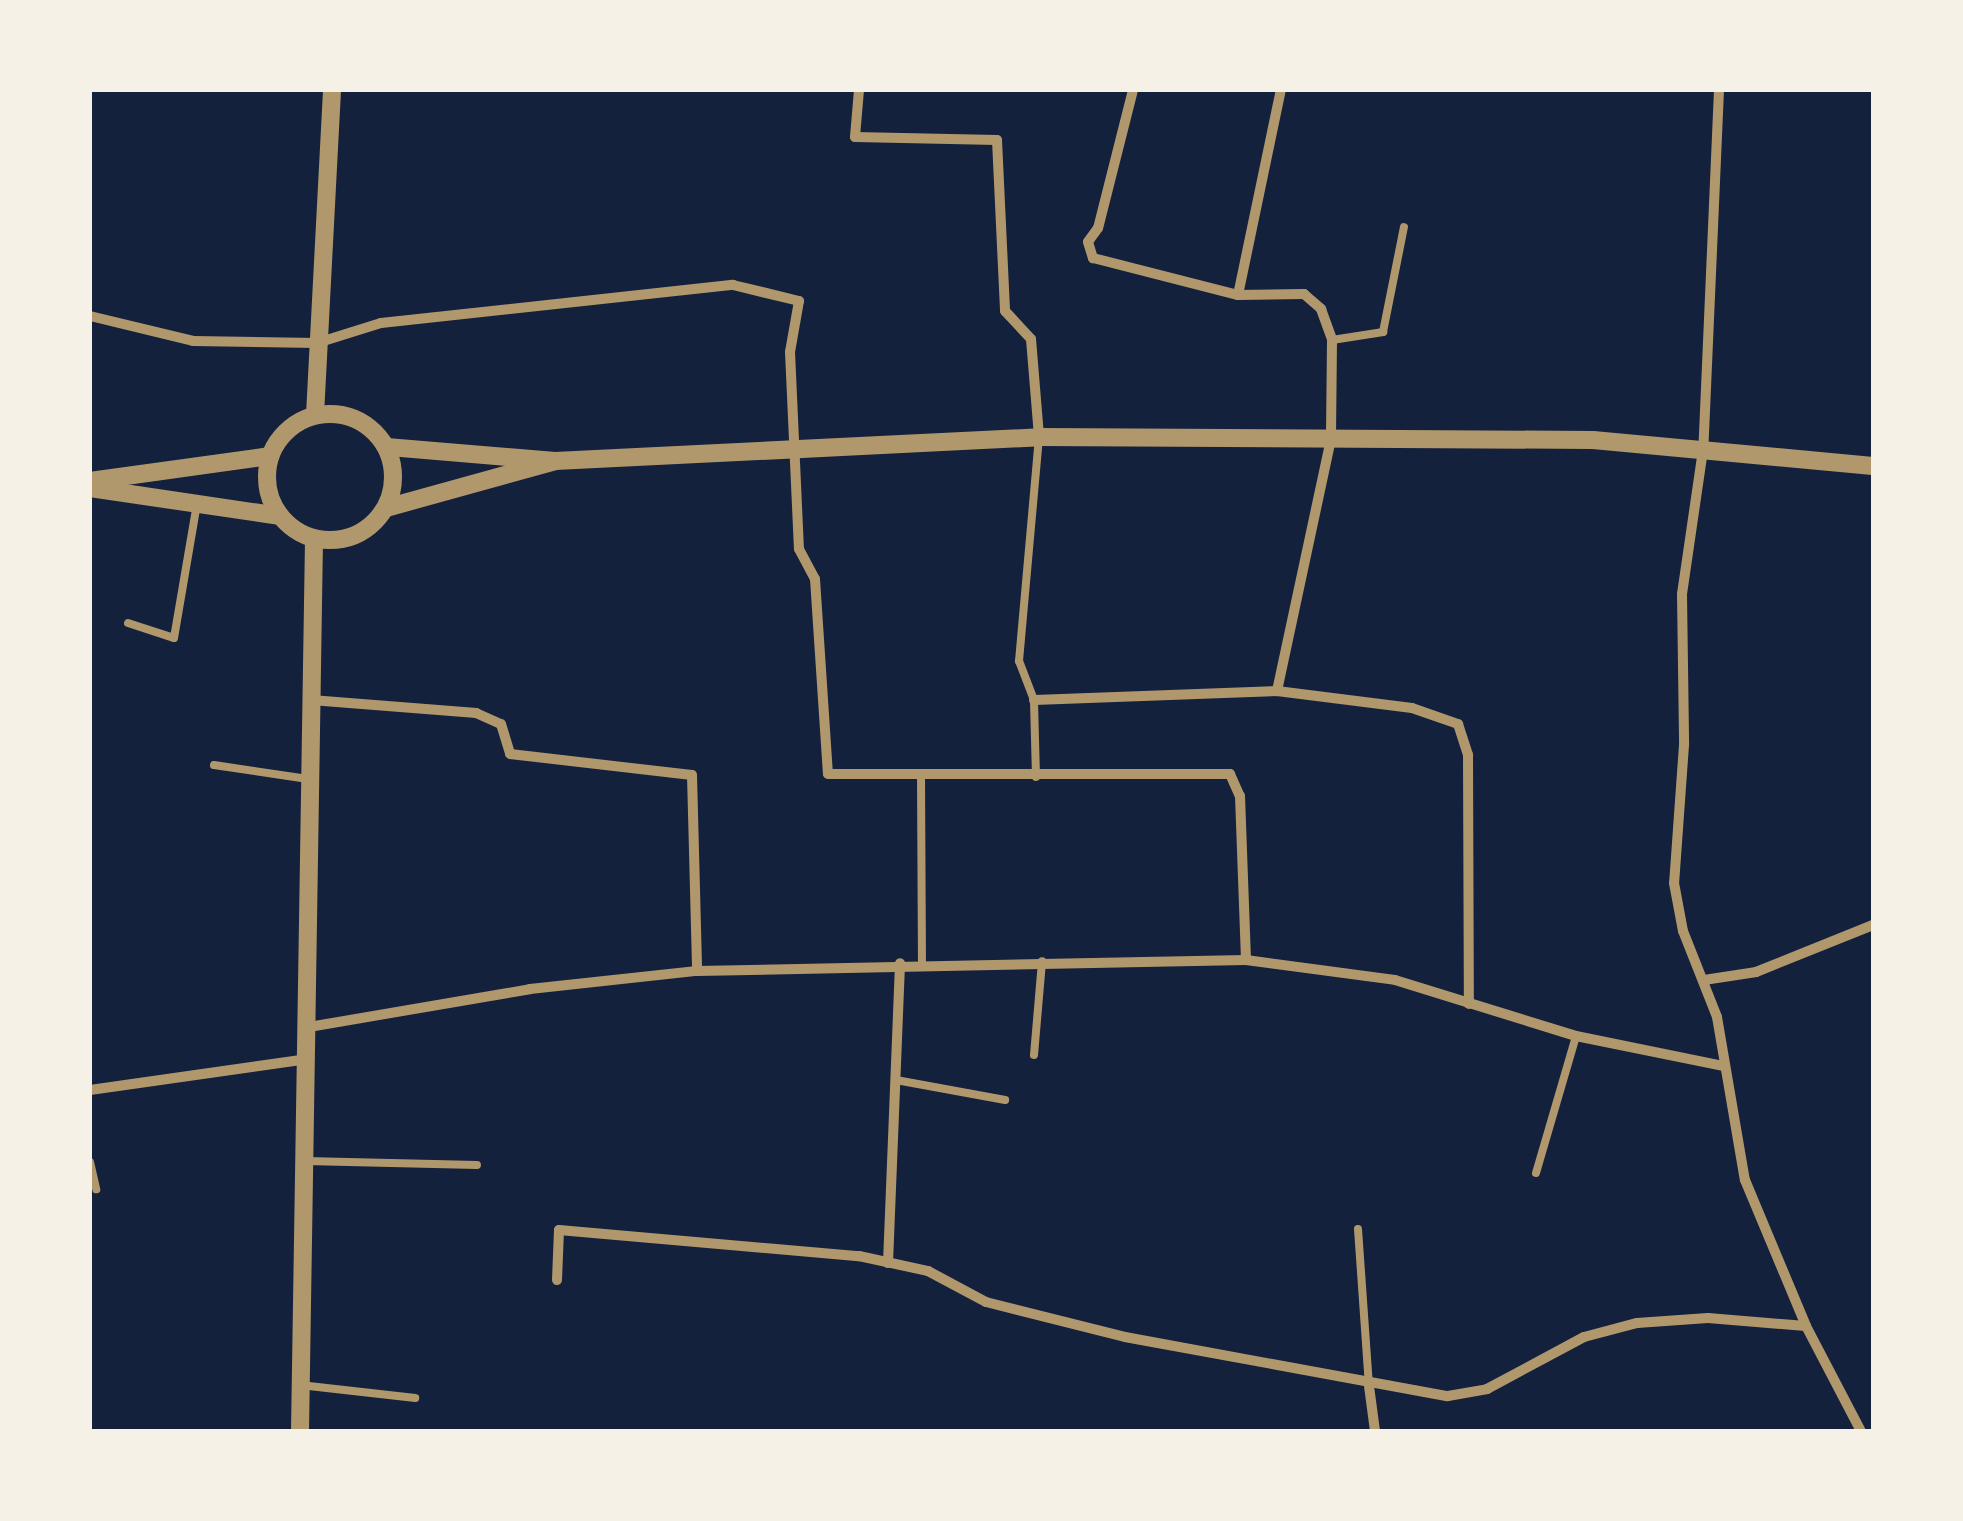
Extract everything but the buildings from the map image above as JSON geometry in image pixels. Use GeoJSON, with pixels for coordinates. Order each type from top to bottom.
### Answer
{"type":"FeatureCollection","features":[{"type":"Feature","properties":{"kind":"street"},"geometry":{"type":"LineString","coordinates":[[315,415],[332,90]]}},
{"type":"Feature","properties":{"kind":"street"},"geometry":{"type":"LineString","coordinates":[[859,90],[855,137],[997,140],[1005,311],[1032,339],[1039,436]]}},
{"type":"Feature","properties":{"kind":"street"},"geometry":{"type":"LineString","coordinates":[[1133,90],[1098,228],[1088,242],[1092,258],[1238,295],[1304,294],[1321,309],[1332,340],[1332,439],[1277,692]]}},
{"type":"Feature","properties":{"kind":"street"},"geometry":{"type":"LineString","coordinates":[[1238,295],[1281,90]]}},
{"type":"Feature","properties":{"kind":"street"},"geometry":{"type":"LineString","coordinates":[[1719,90],[1703,450],[1682,594],[1684,745],[1674,883],[1684,931],[1704,980],[1745,1180],[1806,1326],[1861,1431]]}},
{"type":"Feature","properties":{"kind":"street"},"geometry":{"type":"LineString","coordinates":[[90,316],[193,341],[318,343],[381,323],[734,285],[799,301],[790,352],[798,550],[815,578],[828,774],[1230,774],[1240,796],[1246,960]]}},
{"type":"Feature","properties":{"kind":"street"},"geometry":{"type":"LineString","coordinates":[[279,516],[266,476],[270,456],[288,430],[315,415],[356,419],[387,447],[555,461],[1039,436],[1593,440],[1873,466]]}},
{"type":"Feature","properties":{"kind":"street"},"geometry":{"type":"LineString","coordinates":[[386,508],[393,488],[387,447]]}},
{"type":"Feature","properties":{"kind":"street"},"geometry":{"type":"LineString","coordinates":[[90,484],[270,456]]}},
{"type":"Feature","properties":{"kind":"street"},"geometry":{"type":"LineString","coordinates":[[90,484],[279,516],[314,538],[356,536],[386,508],[555,461]]}},
{"type":"Feature","properties":{"kind":"street"},"geometry":{"type":"LineString","coordinates":[[300,1431],[301,1060],[314,538]]}},
{"type":"Feature","properties":{"kind":"street"},"geometry":{"type":"LineString","coordinates":[[1034,700],[1277,692],[1412,708],[1458,724],[1468,755],[1469,1004]]}},
{"type":"Feature","properties":{"kind":"street"},"geometry":{"type":"LineString","coordinates":[[310,700],[476,712],[501,724],[510,754],[692,774],[697,972]]}},
{"type":"Feature","properties":{"kind":"street"},"geometry":{"type":"LineString","coordinates":[[1704,980],[1756,972],[1873,924]]}},
{"type":"Feature","properties":{"kind":"street"},"geometry":{"type":"LineString","coordinates":[[302,1028],[530,989],[697,972],[922,962],[1246,960],[1395,980],[1576,1036],[1724,1066]]}},
{"type":"Feature","properties":{"kind":"street"},"geometry":{"type":"LineString","coordinates":[[888,1262],[900,963]]}},
{"type":"Feature","properties":{"kind":"street"},"geometry":{"type":"LineString","coordinates":[[90,1090],[301,1060]]}},
{"type":"Feature","properties":{"kind":"street"},"geometry":{"type":"LineString","coordinates":[[557,1280],[560,1230],[888,1262],[928,1271],[986,1302],[1370,1386],[1448,1396],[1486,1389],[1584,1336],[1638,1323],[1708,1318],[1806,1326]]}},
{"type":"Feature","properties":{"kind":"street"},"geometry":{"type":"LineString","coordinates":[[1370,1386],[1376,1431]]}},
{"type":"Feature","properties":{"kind":"lane"},"geometry":{"type":"LineString","coordinates":[[1332,340],[1383,332],[1404,226]]}},
{"type":"Feature","properties":{"kind":"lane"},"geometry":{"type":"LineString","coordinates":[[1036,777],[1034,700],[1019,661],[1039,436]]}},
{"type":"Feature","properties":{"kind":"lane"},"geometry":{"type":"LineString","coordinates":[[128,623],[174,638],[198,504]]}},
{"type":"Feature","properties":{"kind":"lane"},"geometry":{"type":"LineString","coordinates":[[214,765],[308,779]]}},
{"type":"Feature","properties":{"kind":"lane"},"geometry":{"type":"LineString","coordinates":[[922,776],[922,962]]}},
{"type":"Feature","properties":{"kind":"lane"},"geometry":{"type":"LineString","coordinates":[[1034,1055],[1042,961]]}},
{"type":"Feature","properties":{"kind":"lane"},"geometry":{"type":"LineString","coordinates":[[1536,1173],[1576,1036]]}},
{"type":"Feature","properties":{"kind":"lane"},"geometry":{"type":"LineString","coordinates":[[896,1080],[1005,1100]]}},
{"type":"Feature","properties":{"kind":"lane"},"geometry":{"type":"LineString","coordinates":[[301,1161],[478,1165]]}},
{"type":"Feature","properties":{"kind":"lane"},"geometry":{"type":"LineString","coordinates":[[90,1162],[96,1189]]}},
{"type":"Feature","properties":{"kind":"lane"},"geometry":{"type":"LineString","coordinates":[[1358,1229],[1370,1386]]}},
{"type":"Feature","properties":{"kind":"lane"},"geometry":{"type":"LineString","coordinates":[[300,1385],[415,1398]]}}]}
